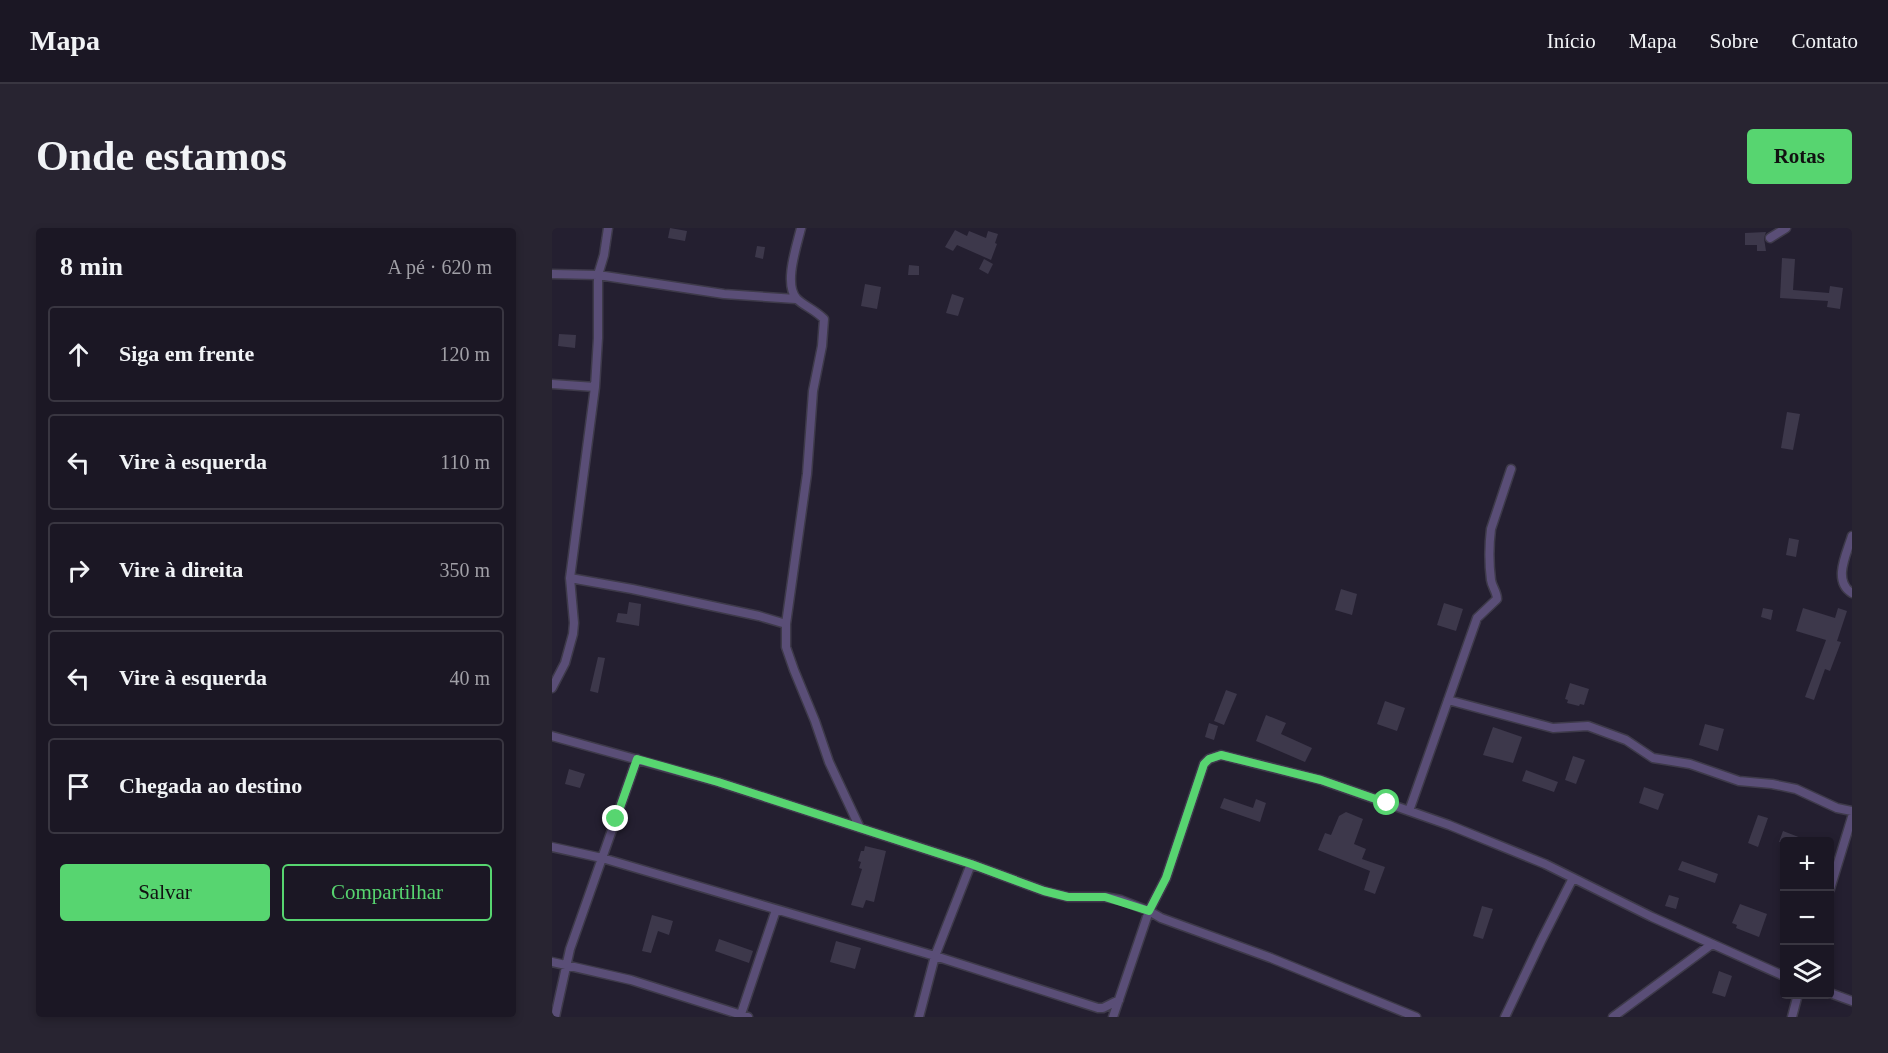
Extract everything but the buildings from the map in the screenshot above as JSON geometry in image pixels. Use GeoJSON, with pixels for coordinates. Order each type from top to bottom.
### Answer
{"type":"FeatureCollection","features":[{"type":"Feature","properties":{"kind":"street"},"geometry":{"type":"LineString","coordinates":[[552,687],[569,652],[573,634],[570,578],[595,387],[598,275],[608,228]]}},
{"type":"Feature","properties":{"kind":"street"},"geometry":{"type":"LineString","coordinates":[[796,299],[791,288],[792,272],[801,228]]}},
{"type":"Feature","properties":{"kind":"street"},"geometry":{"type":"LineString","coordinates":[[1770,238],[1786,228]]}},
{"type":"Feature","properties":{"kind":"street"},"geometry":{"type":"LineString","coordinates":[[552,274],[598,275],[724,294],[796,299],[815,310],[824,319],[822,346],[813,391],[807,474],[786,624],[786,647],[829,762],[860,828]]}},
{"type":"Feature","properties":{"kind":"street"},"geometry":{"type":"LineString","coordinates":[[552,384],[595,387]]}},
{"type":"Feature","properties":{"kind":"street"},"geometry":{"type":"LineString","coordinates":[[1409,811],[1477,618],[1497,599],[1491,579],[1491,529],[1511,469]]}},
{"type":"Feature","properties":{"kind":"street"},"geometry":{"type":"LineString","coordinates":[[1852,536],[1841,578],[1844,587],[1852,593]]}},
{"type":"Feature","properties":{"kind":"street"},"geometry":{"type":"LineString","coordinates":[[570,578],[678,598],[786,624]]}},
{"type":"Feature","properties":{"kind":"street"},"geometry":{"type":"LineString","coordinates":[[1448,700],[1554,728],[1588,726],[1626,740],[1653,758],[1690,764],[1739,781],[1796,789],[1837,808],[1852,811]]}},
{"type":"Feature","properties":{"kind":"street"},"geometry":{"type":"LineString","coordinates":[[552,735],[718,782],[971,864],[1044,891],[1068,897],[1105,897],[1149,911],[1161,918],[1270,958],[1416,1017]]}},
{"type":"Feature","properties":{"kind":"street"},"geometry":{"type":"LineString","coordinates":[[1113,1017],[1149,911],[1166,878],[1204,764],[1221,755],[1321,780],[1409,811],[1545,864],[1780,974]]}},
{"type":"Feature","properties":{"kind":"street"},"geometry":{"type":"LineString","coordinates":[[555,1017],[566,966],[637,759]]}},
{"type":"Feature","properties":{"kind":"street"},"geometry":{"type":"LineString","coordinates":[[1834,876],[1852,817]]}},
{"type":"Feature","properties":{"kind":"street"},"geometry":{"type":"LineString","coordinates":[[552,847],[602,858],[935,956],[1098,1008],[1119,1000]]}},
{"type":"Feature","properties":{"kind":"street"},"geometry":{"type":"LineString","coordinates":[[1840,856],[1852,854]]}},
{"type":"Feature","properties":{"kind":"street"},"geometry":{"type":"LineString","coordinates":[[919,1017],[935,956],[971,864]]}},
{"type":"Feature","properties":{"kind":"street"},"geometry":{"type":"LineString","coordinates":[[1505,1017],[1573,878]]}},
{"type":"Feature","properties":{"kind":"street"},"geometry":{"type":"LineString","coordinates":[[552,962],[631,980],[743,1016],[776,910]]}},
{"type":"Feature","properties":{"kind":"street"},"geometry":{"type":"LineString","coordinates":[[1613,1017],[1712,944]]}},
{"type":"Feature","properties":{"kind":"street"},"geometry":{"type":"LineString","coordinates":[[1834,994],[1852,1001]]}},
{"type":"Feature","properties":{"kind":"street"},"geometry":{"type":"LineString","coordinates":[[1792,1017],[1797,999]]}},
{"type":"Feature","properties":{"kind":"route"},"geometry":{"type":"LineString","coordinates":[[616,819],[637,759],[718,782],[971,864],[1044,891],[1068,897],[1105,897],[1121,900],[1149,911],[1166,878],[1204,764],[1209,759],[1221,755],[1321,780],[1387,803]]}}]}
